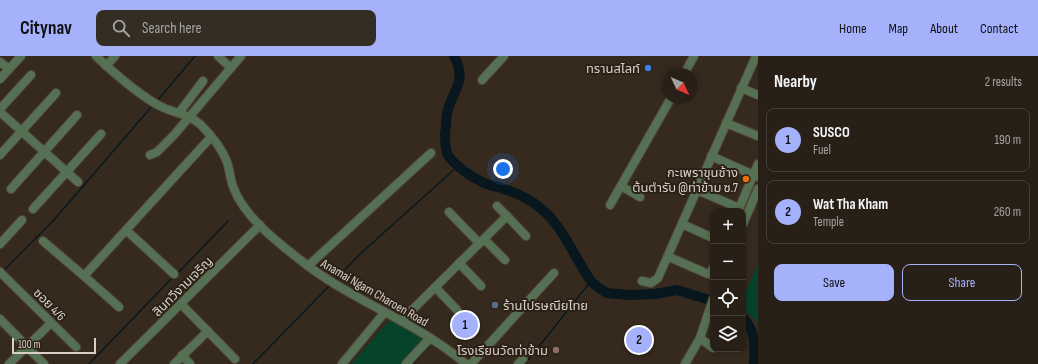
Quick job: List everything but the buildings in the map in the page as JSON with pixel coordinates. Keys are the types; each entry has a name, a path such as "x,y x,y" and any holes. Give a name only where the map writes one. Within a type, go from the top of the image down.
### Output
{"street":[{"path":"0,79 21,56"},
{"name":"Anamai Ngam Charoen Road","path":"96,56 106,66 158,105 190,117 200,125 211,137 225,157 238,198 260,225 286,248 308,266 344,290 430,338 466,364"},
{"path":"106,66 115,56"},
{"path":"218,56 231,68"},
{"path":"150,156 163,147 241,56"},
{"path":"482,80 504,56"},
{"path":"687,68 694,56"},
{"path":"642,281 651,283 658,278 756,56"},
{"path":"0,62 9,70"},
{"path":"0,109 31,75"},
{"path":"179,113 203,81"},
{"path":"741,88 758,95"},
{"path":"0,155 56,93"},
{"path":"610,205 668,104"},
{"path":"0,112 78,182"},
{"path":"11,189 78,115"},
{"path":"726,123 758,136"},
{"path":"33,209 101,134"},
{"path":"84,276 211,137"},
{"path":"308,266 431,153"},
{"path":"711,156 756,176"},
{"path":"739,208 756,176 758,164"},
{"path":"621,186 640,197"},
{"path":"746,217 758,189"},
{"path":"697,190 734,208"},
{"path":"497,206 526,236"},
{"path":"449,212 504,260"},
{"path":"401,321 507,216"},
{"path":"0,244 22,220"},
{"path":"682,224 710,237"},
{"name":"สินทวีงามเจริญ","path":"120,364 260,225"},
{"path":"126,230 174,274"},
{"path":"43,241 119,307"},
{"path":"668,257 708,274 710,273"},
{"path":"459,263 481,286"},
{"name":"ซอย 4/6","path":"0,272 76,347"},
{"path":"471,364 554,273"},
{"path":"435,287 458,310"},
{"path":"181,304 235,359"},
{"path":"685,364 701,334 710,308"},
{"path":"342,364 385,312"},
{"path":"0,319 44,364"},
{"path":"9,364 51,323"},
{"path":"174,364 208,331"},
{"path":"701,334 710,344"},
{"path":"406,364 430,338"},
{"path":"182,356 190,364"}],"green space":[{"path":"758,262 758,324 754,318 746,312 746,292"},
{"path":"393,316 435,340 413,364 351,364"}],"waterway":[{"path":"157,101 195,56"},
{"path":"454,56 460,72 458,86 447,113 445,145 448,155 455,164 469,175 484,183 518,194 539,207 562,232 591,281 607,293 629,295 655,294 677,290 710,300"},
{"path":"3,271 53,221 153,105"},
{"path":"335,280 360,254 458,166"},
{"path":"177,274 228,221"},
{"path":"89,364 174,276"},
{"path":"525,364 591,281"},
{"path":"253,364 331,284"},
{"path":"746,322 754,340 754,364"},
{"path":"413,364 428,347"}],"place":[{"name":"ทรานสไลท์","path":"648,68"},
{"name":"กะเพราขุนช้าง ต้นตำรับ @ท่าข้าม ซ.7","path":"746,179"},
{"name":"ร้านไปรษณียไทย","path":"495,305"},
{"name":"SUSCO","path":"465,325"},
{"name":"Wat Tha Kham","path":"639,340"},
{"name":"โรงเรียนวัดท่าข้าม","path":"556,350"}]}
